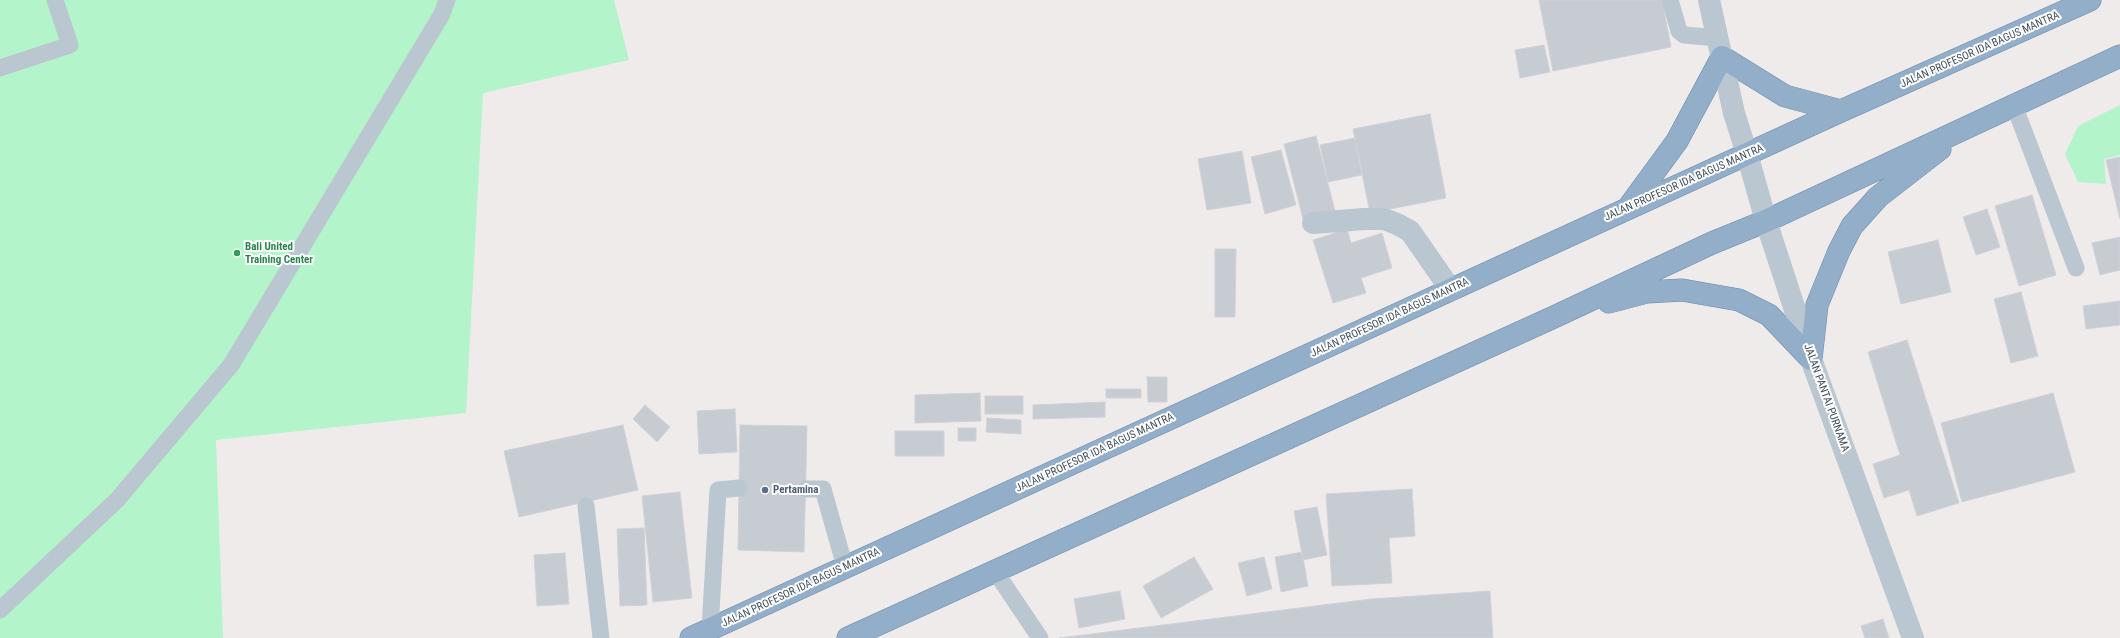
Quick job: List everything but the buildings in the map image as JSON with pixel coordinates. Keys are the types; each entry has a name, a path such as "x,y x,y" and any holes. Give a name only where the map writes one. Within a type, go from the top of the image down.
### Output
{"highway":[{"name":"JALAN PROFESOR IDA BAGUS MANTRA","path":"700,634 1841,111 2090,0"},
{"path":"1627,209 1677,141 1720,47 1785,96 1841,111"},
{"path":"848,638 1554,317 1712,242 1766,220 2120,56"},
{"path":"1811,360 1817,305 1839,251 1852,226 1878,197 1970,126"},
{"path":"1554,317 1648,292 1682,290 1739,300 1769,315 1811,360"}],"street":[{"name":"JALAN PANTAI PURNAMA","path":"1709,0 1734,113 1748,154 1766,220 1811,360 1913,638"},
{"path":"1313,223 1364,218 1384,219 1397,224 1410,231 1451,290"}],"lane":[{"path":"0,68 70,45 55,0"},
{"path":"0,610 117,500 231,365 442,14 447,0"},
{"path":"1670,0 1679,31 1684,35 1720,47"},
{"path":"2014,105 2076,268"},
{"path":"700,634 718,490 739,488"},
{"path":"806,489 823,489 845,567"},
{"path":"586,506 601,638"},
{"path":"995,571 1040,638"}],"green space":[{"name":"Bali United Training Center","path":"0,0 614,0 629,60 483,93 466,413 216,440 223,638 0,638"},
{"path":"2120,105 2120,155 2104,159 2106,184 2078,182 2065,154 2078,126"}],"place":[{"name":"Bali United Training Center","path":"237,253"},
{"name":"Pertamina","path":"765,490"}]}
